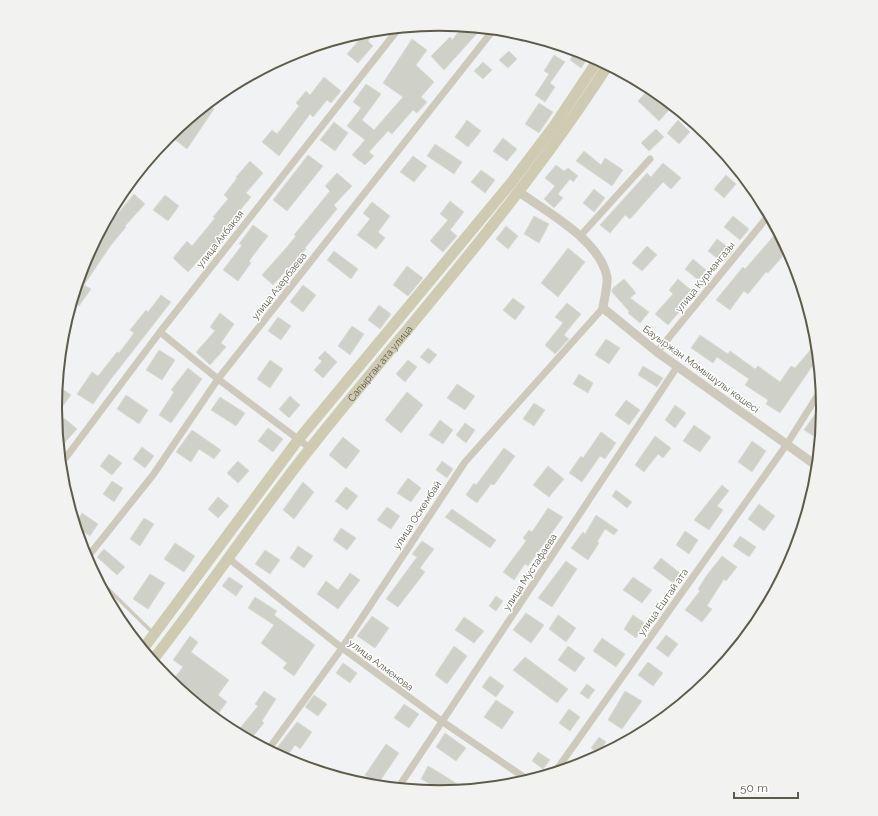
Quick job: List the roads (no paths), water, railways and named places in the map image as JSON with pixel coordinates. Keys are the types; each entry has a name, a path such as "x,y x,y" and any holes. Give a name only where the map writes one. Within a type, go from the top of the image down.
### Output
{"main road":[{"name":"Сапырган ата улица","path":"146,645 215,550 298,440 511,183 554,126 595,65"},
{"name":"Сапырган ата улица","path":"155,656 310,448 518,192 580,108 605,70"}],"street":[{"name":"улица Акбакая","path":"65,458 160,332 395,34"},
{"name":"улица Азербаева","path":"91,552 153,475 218,379 490,34"},
{"path":"581,235 650,159"},
{"path":"518,192 581,235 598,256 607,278 603,308"},
{"name":"улица Курмангазы","path":"657,352 765,220"},
{"name":"Бауыржан Момышұлы көшесі","path":"603,308 677,367 812,463"},
{"name":"улица Оскембай","path":"271,746 342,648 465,462 603,308"},
{"path":"160,332 218,379 310,448"},
{"name":"улица Мустафаева","path":"401,783 677,367"},
{"name":"улица Ештай ата","path":"560,765 786,444 816,398"},
{"name":"улица Алменова","path":"228,558 342,648 443,722 522,776"}],"lane":[{"path":"110,591 154,634"}]}
